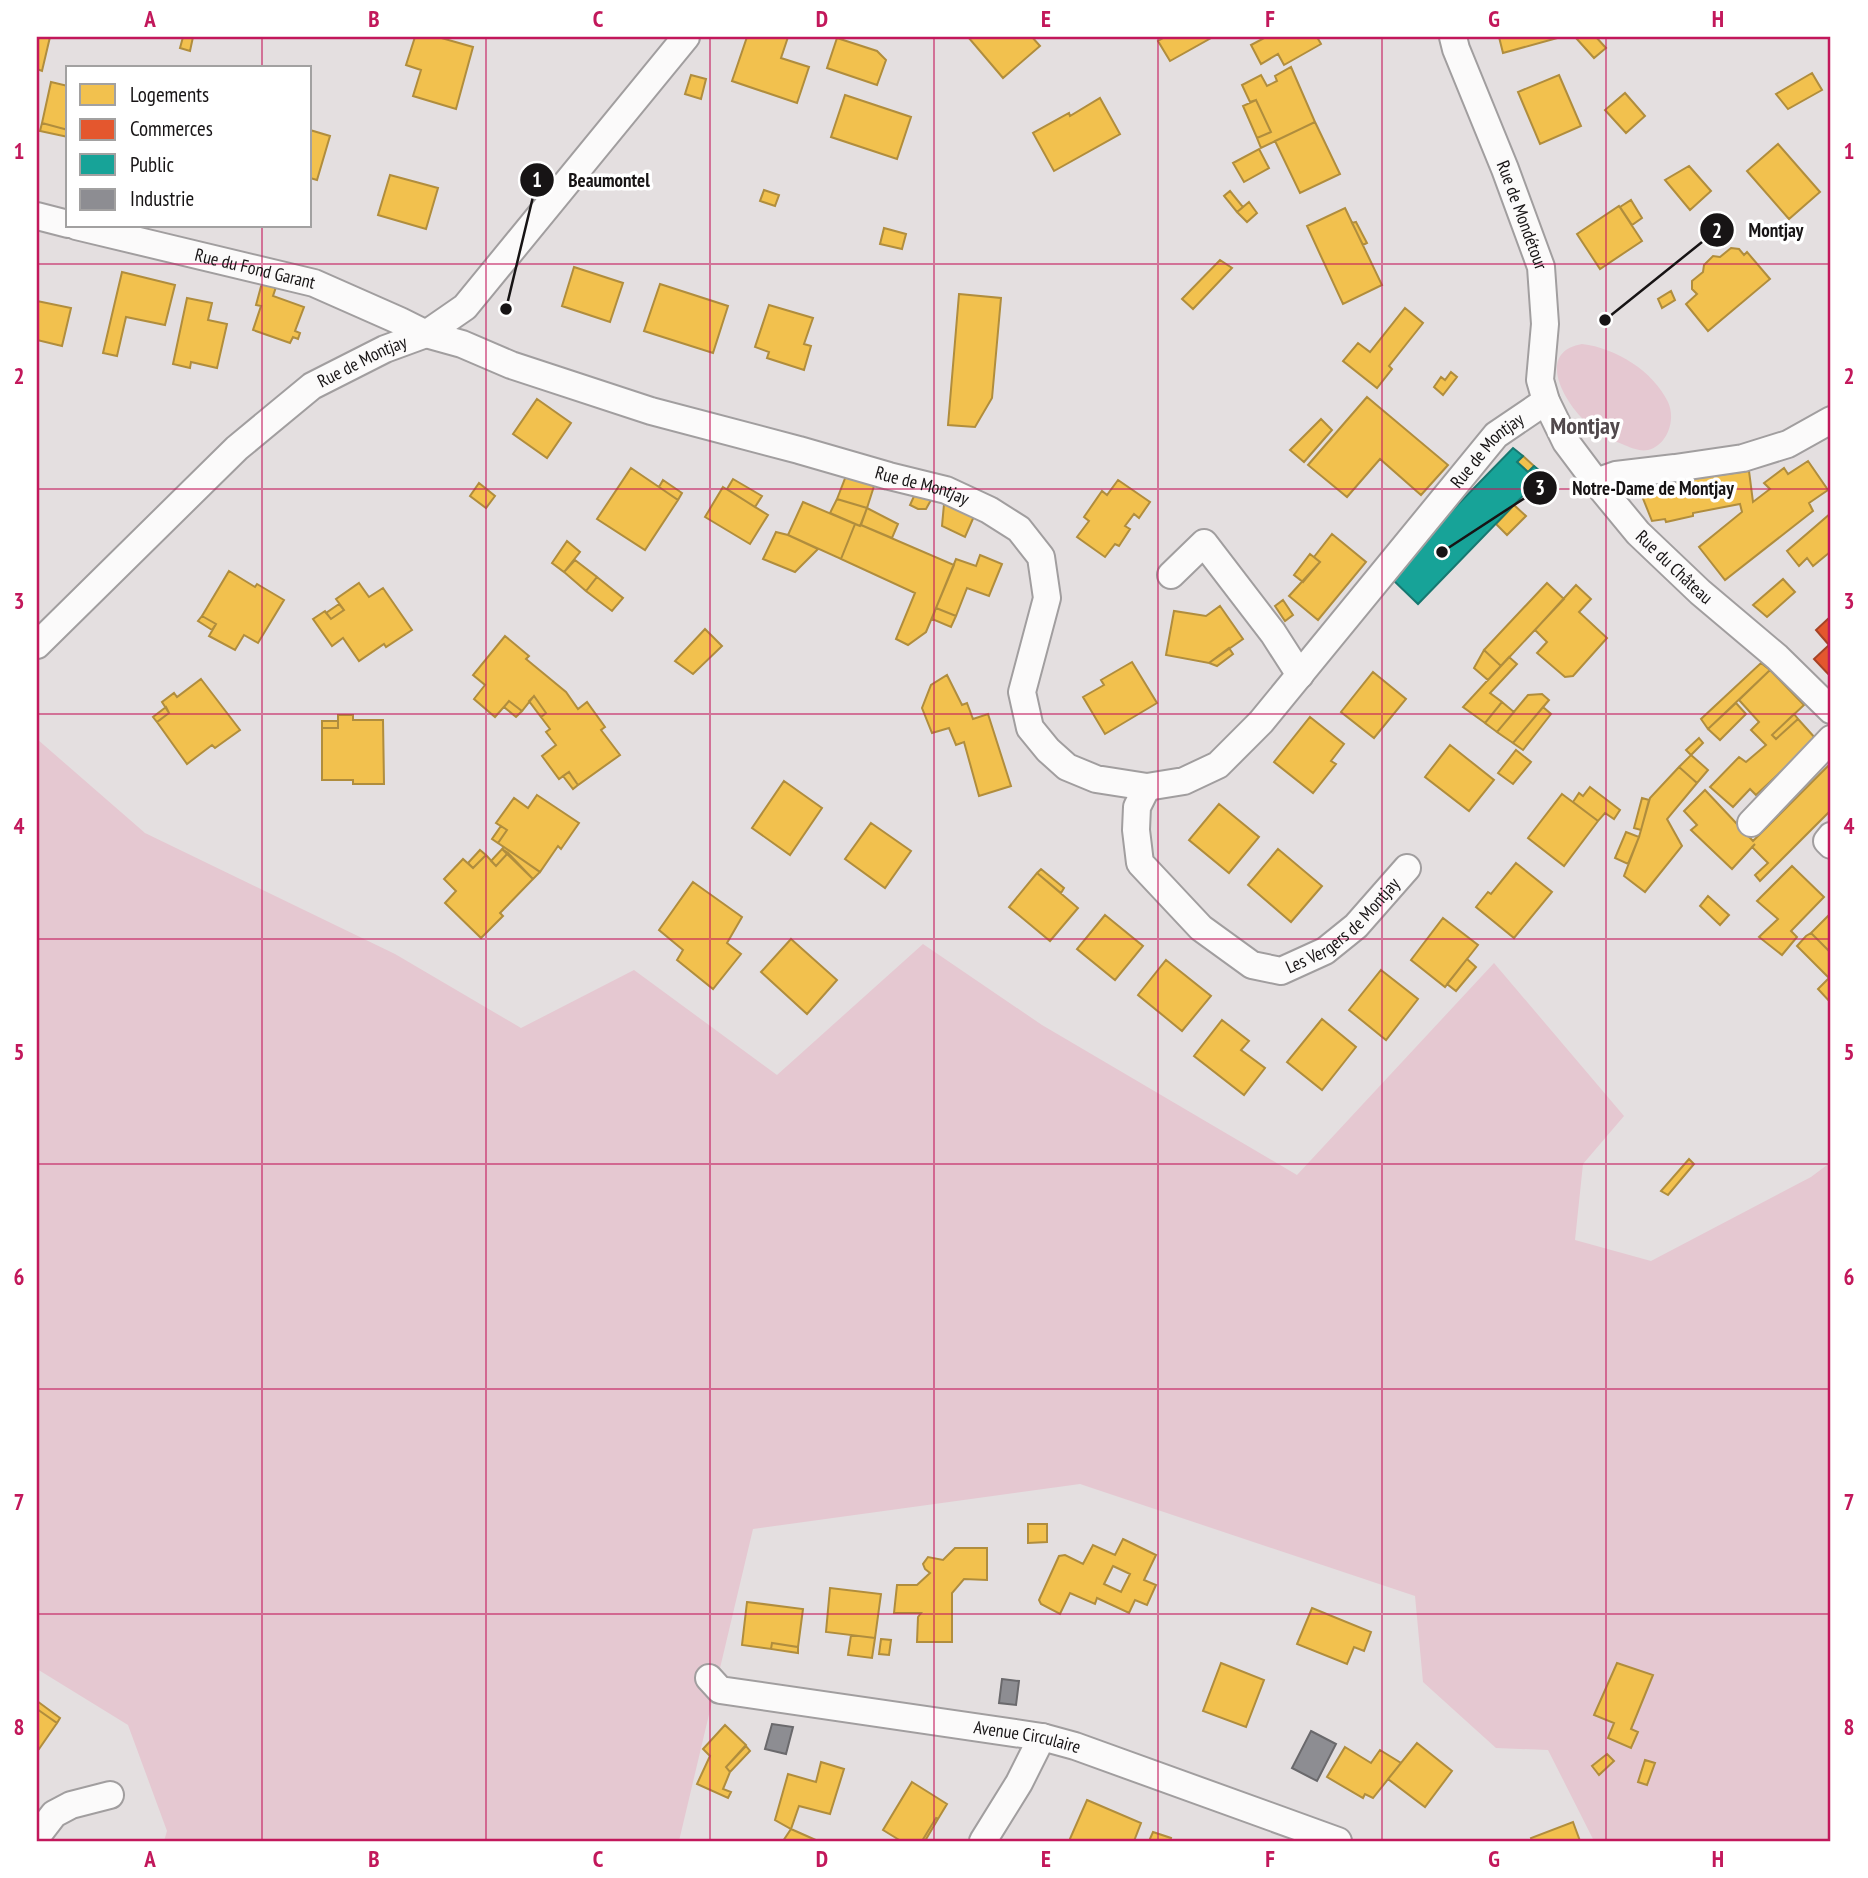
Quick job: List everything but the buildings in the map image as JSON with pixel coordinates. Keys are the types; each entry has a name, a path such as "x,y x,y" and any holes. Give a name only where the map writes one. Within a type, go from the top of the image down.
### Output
{"street":[{"path":"426,334 465,307 686,37"},
{"name":"Rue de Mondétour","path":"1453,37 1541,267 1545,324 1540,380 1546,401"},
{"path":"37,216 66,223"},
{"name":"Rue du Fond Garant","path":"84,228 314,283 426,334"},
{"name":"Rue de Montjay","path":"37,645 237,447 312,386 385,349 426,334 462,344 511,365 651,411 946,490 989,510 1019,529 1041,557 1047,598 1022,692 1030,728 1067,767 1096,779 1147,787 1184,781 1218,765 1261,722 1496,435 1546,401"},
{"name":"Rue du Château","path":"1546,401 1566,442 1638,533 1700,592 1777,657 1831,710"},
{"path":"1596,482 1616,475 1743,458 1788,444 1831,420"},
{"path":"1171,575 1204,543 1273,633 1300,675"},
{"path":"1751,823 1831,739"},
{"name":"Les Vergers de Montjay","path":"1147,787 1138,807 1136,830 1140,863 1201,929 1252,965 1281,971 1325,951 1356,926 1407,868"},
{"path":"1831,836 1827,841 1831,845"},
{"name":"Avenue Circulaire","path":"709,1678 720,1690 1042,1737 1076,1746 1338,1841"},
{"path":"983,1841 1019,1783 1042,1737"},
{"path":"37,1836 54,1814 71,1805 110,1795"}],"shaded area":[{"path":"1582,344 1608,350 1620,356 1653,380 1668,402 1671,416 1661,443 1648,450 1638,450 1594,429 1577,413 1562,390 1557,367 1560,357 1568,349"},
{"path":"37,739 145,833 395,954 521,1028 634,970 777,1075 923,944 1042,1025 1297,1175 1494,963 1624,1116 1583,1164 1575,1240 1651,1261 1811,1177 1831,1162 1831,1841 1594,1841 1548,1750 1496,1748 1423,1682 1415,1596 1080,1484 753,1529 679,1841 164,1841 167,1831 128,1725 37,1669"}],"place":[{"name":"Beaumontel","path":"506,309"},
{"name":"Montjay","path":"1605,320"},
{"name":"Notre-Dame de Montjay","path":"1442,552"}],"district":[{"name":"Montjay","path":"1585,426"}]}
